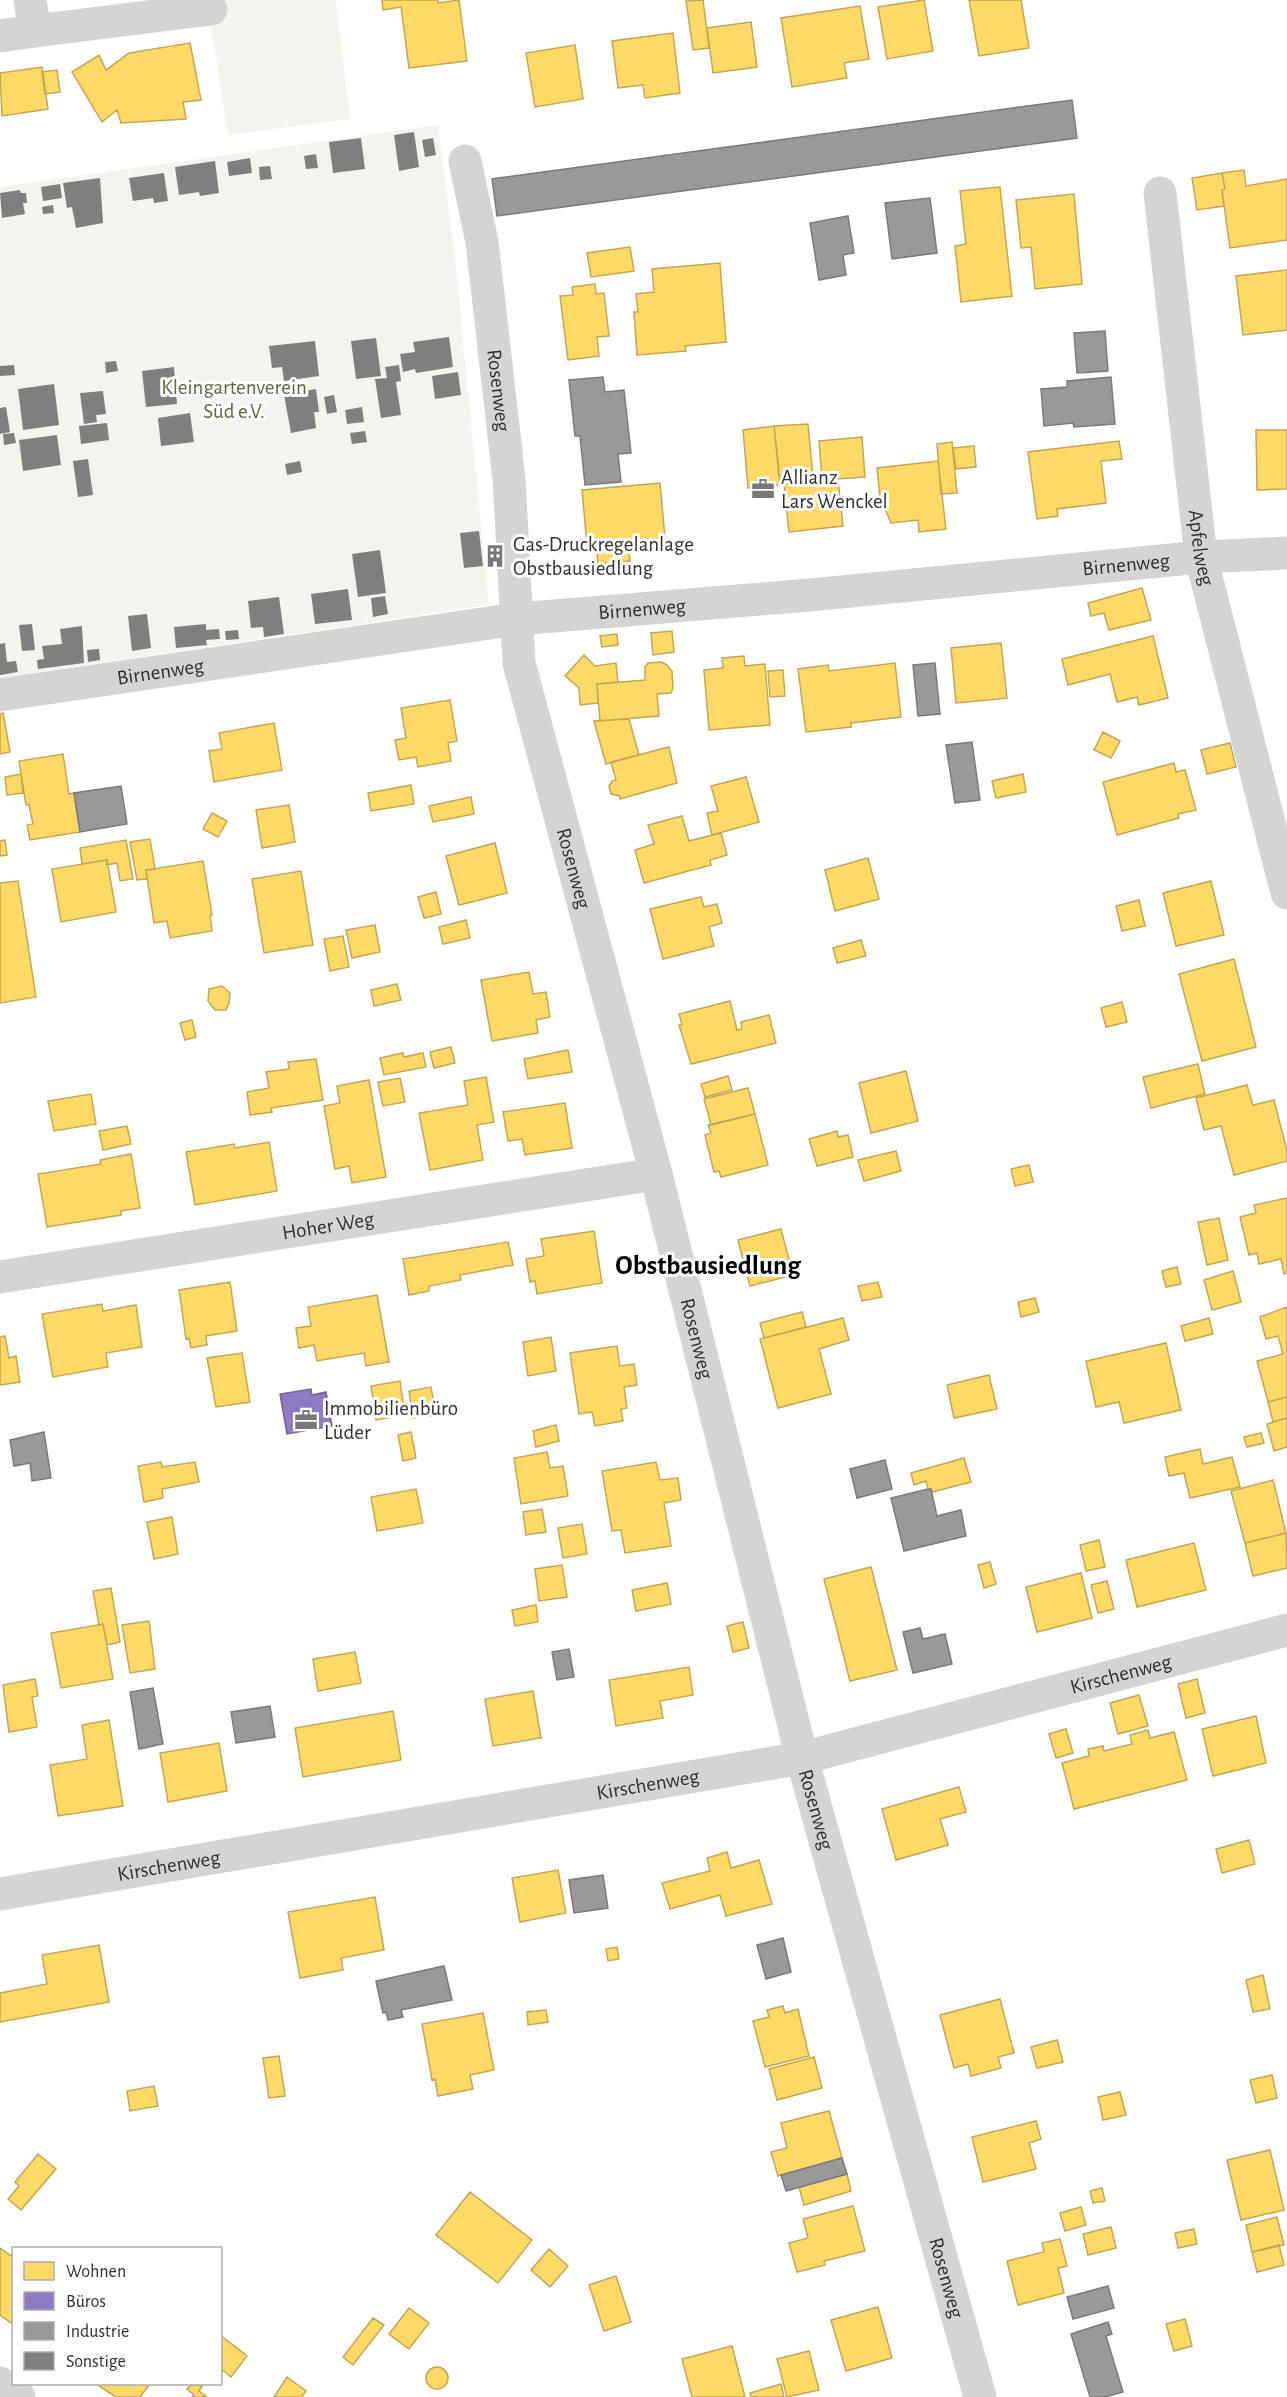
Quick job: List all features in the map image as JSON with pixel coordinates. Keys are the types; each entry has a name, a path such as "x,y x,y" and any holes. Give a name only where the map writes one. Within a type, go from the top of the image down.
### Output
{"street":[{"path":"0,36 33,15 211,9"},
{"name":"Rosenweg","path":"465,161 482,242 505,443 519,663 656,1174 802,1758 980,2397"},
{"name":"Apfelweg","path":"1160,193 1183,414 1201,557 1287,893"},
{"name":"Birnenweg","path":"0,695 517,620 810,595 1201,557 1287,553"},
{"name":"Hoher Weg","path":"0,1276 656,1174"},
{"name":"Kirschenweg","path":"0,1894 802,1758 1287,1630"},
{"path":"0,2383 19,2397"}],"green space":[{"path":"207,0 336,0 350,119 228,135"},
{"name":"Kleingartenverein Süd e.V.","path":"438,125 455,259 489,605 0,678 0,187"}],"building: Wohnen":[{"path":"382,0 438,0 438,3 459,0 467,61 409,68 401,7 383,10"},
{"path":"703,0 709,48 693,50 686,1"},
{"path":"924,0 933,51 887,59 878,7"},
{"path":"969,0 1021,0 1029,48 979,56"},
{"path":"860,6 869,59 844,63 847,78 792,87 781,18"},
{"path":"751,22 757,67 713,73 707,28"},
{"path":"673,33 680,93 645,98 643,85 618,88 612,41"},
{"path":"190,43 201,100 183,102 186,119 121,123 117,110 102,122 72,72 99,55 106,70 129,53"},
{"path":"575,45 583,99 535,107 526,53"},
{"path":"42,67 48,109 2,116 0,73"},
{"path":"57,70 60,92 45,94 42,72"},
{"path":"1244,170 1246,186 1287,179 1287,240 1230,248 1222,190 1225,189 1222,173"},
{"path":"1222,173 1225,189 1222,190 1224,206 1197,210 1192,178"},
{"path":"1000,187 1012,296 961,302 955,246 966,244 960,191"},
{"path":"1074,194 1082,284 1035,289 1031,247 1021,248 1016,200"},
{"path":"630,247 634,271 591,277 587,253"},
{"path":"720,263 726,342 685,346 686,351 637,355 634,312 638,312 636,294 654,292 652,269"},
{"path":"1287,270 1287,330 1243,335 1236,276"},
{"path":"595,284 596,294 604,293 609,336 597,337 599,356 568,360 560,296 573,295 572,287"},
{"path":"808,424 813,477 780,480 774,426"},
{"path":"774,426 780,485 748,488 743,430"},
{"path":"1256,430 1287,430 1287,489 1257,490"},
{"path":"862,437 865,477 822,480 819,441"},
{"path":"1119,441 1122,459 1101,461 1106,503 1057,509 1058,516 1037,519 1028,452"},
{"path":"952,442 957,493 941,494 937,444"},
{"path":"974,446 976,467 956,469 953,448"},
{"path":"938,461 946,529 919,532 918,520 891,523 880,497 877,468"},
{"path":"838,479 843,526 789,532 784,484"},
{"path":"660,483 665,538 628,540 630,561 598,564 596,544 587,545 582,490"},
{"name":"Gas-Druckregelanlage Obstbausiedlung","path":"491,547 497,547 500,565 493,565"},
{"path":"1142,588 1151,620 1109,630 1104,613 1091,616 1088,603"},
{"path":"672,631 674,652 653,655 651,633"},
{"path":"617,634 618,645 602,647 600,636"},
{"path":"1153,636 1168,698 1139,705 1137,697 1117,702 1110,674 1068,685 1062,659"},
{"path":"1001,643 1007,698 956,703 951,648"},
{"path":"584,655 595,666 616,663 618,682 597,684 598,703 580,705 579,688 565,676"},
{"path":"744,656 745,666 765,664 770,725 709,730 704,670 723,668 722,658"},
{"path":"661,662 672,671 673,688 671,693 657,694 659,716 600,721 597,684 645,680 645,667 648,663"},
{"path":"895,663 901,717 851,723 851,727 806,732 798,669 828,665 829,671"},
{"path":"783,670 785,696 770,697 768,671"},
{"path":"450,700 457,741 448,743 451,761 418,767 416,757 399,760 395,740 406,738 401,708"},
{"path":"3,713 10,752 0,754 0,714"},
{"path":"629,719 639,755 606,764 594,721"},
{"path":"274,723 282,770 214,782 209,751 222,749 219,733"},
{"path":"1103,732 1120,741 1111,758 1094,750"},
{"path":"1230,743 1236,767 1207,774 1201,750"},
{"path":"669,747 677,783 620,799 620,796 611,794 609,786 612,781 616,780 611,762"},
{"path":"63,754 69,794 74,793 80,832 30,840 27,825 33,824 29,805 26,805 19,761"},
{"path":"1174,763 1176,772 1185,770 1196,810 1178,814 1179,818 1117,835 1103,782"},
{"path":"21,774 23,793 7,795 5,777"},
{"path":"1023,774 1026,792 996,798 992,781"},
{"path":"746,777 759,822 712,835 707,813 718,811 711,786"},
{"path":"411,785 414,804 371,811 368,793"},
{"path":"471,797 474,814 433,822 429,806"},
{"path":"289,805 295,842 262,848 256,810"},
{"path":"212,813 227,821 218,837 203,829"},
{"path":"682,816 689,841 721,833 727,855 710,860 711,865 644,883 635,850 654,844 648,825"},
{"path":"150,839 155,869 146,870 147,879 137,880 130,842"},
{"path":"5,840 7,855 0,856 0,841"},
{"path":"126,840 133,879 120,881 117,863 107,865 107,860 82,864 80,848"},
{"path":"495,843 507,893 459,905 446,856"},
{"path":"868,858 879,899 835,911 825,870"},
{"path":"107,860 116,912 61,922 52,869"},
{"path":"203,861 212,915 210,915 212,931 170,938 167,921 154,923 146,870"},
{"path":"301,871 313,945 264,953 252,879"},
{"path":"18,881 36,997 0,1003 0,883"},
{"path":"1211,881 1224,935 1176,946 1163,893"},
{"path":"436,892 441,914 424,918 418,897"},
{"path":"701,897 704,907 717,904 722,923 709,927 714,946 663,959 650,909"},
{"path":"1139,900 1145,926 1122,931 1116,906"},
{"path":"466,920 470,938 443,944 439,927"},
{"path":"375,925 380,952 352,958 346,930"},
{"path":"343,936 349,967 330,971 324,939"},
{"path":"861,940 866,956 837,963 833,948"},
{"path":"1234,959 1256,1047 1202,1061 1179,974"},
{"path":"529,972 533,994 546,992 550,1017 536,1020 538,1033 492,1041 481,980"},
{"path":"397,984 401,1000 374,1006 371,990"},
{"path":"222,986 230,993 229,1003 226,1010 215,1010 208,1001 209,989"},
{"path":"730,1001 737,1030 742,1029 741,1022 769,1015 776,1043 691,1064 679,1025 682,1025 679,1014"},
{"path":"1122,1002 1127,1022 1106,1027 1101,1008"},
{"path":"192,1020 196,1037 185,1040 180,1023"},
{"path":"451,1047 455,1063 434,1068 430,1052"},
{"path":"568,1050 572,1072 528,1079 524,1059"},
{"path":"403,1053 404,1057 423,1053 426,1067 384,1075 380,1058"},
{"path":"316,1059 323,1100 271,1108 272,1112 250,1115 247,1092 269,1088 266,1072 289,1069 288,1062"},
{"path":"1198,1064 1205,1094 1151,1108 1143,1077"},
{"path":"906,1071 918,1121 871,1133 859,1083"},
{"path":"728,1076 732,1090 705,1097 701,1084"},
{"path":"486,1077 494,1122 477,1125 483,1160 430,1170 419,1113 468,1105 464,1081"},
{"path":"400,1078 405,1102 383,1106 378,1082"},
{"path":"369,1080 386,1177 352,1183 349,1166 335,1169 324,1106 340,1103 337,1086"},
{"path":"1247,1085 1253,1105 1274,1100 1287,1151 1287,1161 1234,1175 1221,1126 1204,1130 1196,1098"},
{"path":"748,1088 755,1114 711,1125 704,1099"},
{"path":"91,1094 96,1124 54,1131 48,1101"},
{"path":"565,1103 572,1148 525,1155 522,1139 508,1141 503,1112"},
{"path":"755,1114 768,1165 721,1177 719,1171 714,1172 705,1135 711,1133 708,1125"},
{"path":"127,1126 131,1144 103,1150 99,1131"},
{"path":"837,1131 838,1137 848,1135 853,1157 817,1166 809,1139"},
{"path":"269,1142 277,1191 195,1205 186,1152 234,1144 235,1148"},
{"path":"896,1151 901,1171 864,1181 858,1160"},
{"path":"131,1154 140,1208 121,1211 121,1215 47,1227 38,1174 101,1164 100,1160"},
{"path":"1029,1165 1033,1182 1015,1186 1011,1169"},
{"path":"1287,1198 1287,1273 1284,1274 1281,1259 1259,1264 1257,1253 1249,1255 1240,1217 1256,1213 1254,1205"},
{"path":"1219,1218 1228,1260 1207,1265 1198,1222"},
{"path":"781,1229 793,1275 750,1286 738,1240"},
{"path":"594,1231 602,1283 537,1294 535,1281 530,1282 526,1259 544,1256 541,1239"},
{"path":"508,1242 513,1265 460,1275 461,1280 429,1286 429,1291 409,1295 403,1259"},
{"path":"1177,1267 1181,1284 1166,1287 1162,1271"},
{"path":"1233,1271 1241,1302 1212,1310 1204,1280"},
{"path":"230,1282 237,1331 206,1336 207,1345 191,1348 189,1338 186,1339 179,1290"},
{"path":"878,1282 882,1297 862,1301 858,1286"},
{"path":"377,1295 389,1362 366,1366 364,1353 317,1361 314,1345 299,1348 296,1328 311,1326 308,1307"},
{"path":"1035,1298 1039,1312 1021,1317 1018,1302"},
{"path":"102,1304 103,1311 136,1305 142,1347 106,1353 108,1367 53,1377 42,1314"},
{"path":"1287,1307 1287,1397 1268,1402 1257,1361 1283,1354 1278,1336 1266,1339 1260,1317"},
{"path":"802,1312 806,1327 764,1338 760,1323"},
{"path":"843,1318 849,1340 819,1349 831,1394 778,1408 760,1339"},
{"path":"1209,1318 1213,1334 1185,1341 1181,1326"},
{"path":"5,1336 9,1358 16,1356 20,1382 0,1385 0,1337"},
{"path":"551,1337 556,1371 528,1376 523,1342"},
{"path":"1166,1343 1181,1410 1124,1423 1119,1402 1096,1407 1086,1361"},
{"path":"617,1346 620,1366 634,1364 637,1385 624,1387 627,1408 621,1409 623,1421 595,1426 592,1412 579,1414 570,1353"},
{"path":"242,1353 250,1402 216,1407 207,1358"},
{"path":"989,1375 997,1409 954,1418 947,1385"},
{"path":"400,1381 405,1415 376,1420 371,1386"},
{"path":"431,1387 436,1415 413,1418 409,1391"},
{"path":"1287,1397 1287,1418 1273,1422 1268,1402"},
{"path":"1287,1418 1287,1447 1274,1451 1267,1424"},
{"path":"556,1425 559,1441 536,1447 533,1431"},
{"path":"411,1432 416,1458 403,1461 398,1435"},
{"path":"1261,1433 1264,1443 1247,1447 1244,1437"},
{"path":"1200,1449 1203,1464 1232,1457 1240,1487 1190,1498 1184,1473 1169,1476 1165,1457"},
{"path":"547,1452 550,1468 563,1466 568,1496 521,1504 514,1458"},
{"path":"964,1458 971,1482 932,1492 928,1489 926,1481 914,1485 911,1473"},
{"path":"161,1462 162,1467 195,1462 199,1482 162,1489 163,1498 144,1502 138,1466"},
{"path":"656,1462 660,1480 678,1478 681,1500 664,1503 671,1546 625,1553 621,1530 612,1531 602,1471"},
{"path":"1273,1480 1286,1533 1245,1543 1231,1491"},
{"path":"416,1489 423,1523 377,1531 371,1497"},
{"path":"542,1509 546,1532 526,1535 523,1512"},
{"path":"172,1517 178,1554 154,1559 147,1522"},
{"path":"582,1524 587,1554 563,1558 558,1528"},
{"path":"1286,1533 1287,1568 1253,1576 1245,1543"},
{"path":"1099,1540 1105,1567 1086,1571 1080,1545"},
{"path":"1194,1543 1206,1590 1137,1607 1126,1560"},
{"path":"990,1562 996,1584 984,1588 978,1565"},
{"path":"562,1565 567,1597 539,1601 535,1569"},
{"path":"871,1567 897,1670 850,1681 824,1579"},
{"path":"1081,1573 1092,1618 1037,1632 1026,1587"},
{"path":"1107,1581 1114,1609 1098,1613 1091,1585"},
{"path":"667,1583 671,1604 636,1611 632,1590"},
{"path":"111,1588 120,1642 107,1645 103,1624 99,1625 93,1591"},
{"path":"536,1605 538,1622 515,1626 512,1610"},
{"path":"149,1621 155,1669 130,1673 122,1625"},
{"path":"743,1622 749,1648 733,1652 727,1626"},
{"path":"103,1624 113,1679 61,1688 51,1633"},
{"path":"355,1652 361,1683 318,1691 313,1659"},
{"path":"689,1667 693,1695 660,1701 663,1718 616,1726 609,1680"},
{"path":"35,1679 38,1696 32,1697 37,1727 9,1732 3,1685"},
{"path":"1197,1679 1205,1713 1186,1718 1178,1684"},
{"path":"533,1691 541,1738 493,1746 485,1699"},
{"path":"1139,1695 1148,1726 1118,1734 1110,1703"},
{"path":"393,1711 401,1760 303,1777 295,1728"},
{"path":"1256,1716 1266,1763 1213,1776 1202,1729"},
{"path":"109,1720 123,1806 58,1816 50,1765 87,1759 82,1725"},
{"path":"1066,1729 1073,1753 1056,1758 1049,1734"},
{"path":"1148,1730 1150,1738 1174,1732 1187,1780 1074,1809 1062,1763 1089,1756 1088,1749 1103,1746 1104,1751 1132,1744 1130,1735"},
{"path":"219,1743 227,1791 168,1802 160,1753"},
{"path":"959,1787 966,1812 940,1819 948,1845 896,1860 882,1809"},
{"path":"1249,1840 1255,1864 1222,1873 1216,1849"},
{"path":"727,1852 731,1868 759,1860 772,1904 726,1916 720,1895 670,1909 662,1883 710,1871 707,1858"},
{"path":"558,1870 566,1913 520,1922 512,1878"},
{"path":"375,1897 384,1950 341,1958 343,1970 300,1978 288,1912"},
{"path":"99,1945 109,2002 0,2022 0,1993 47,1984 42,1955"},
{"path":"617,1947 619,1959 608,1961 606,1949"},
{"path":"1263,1975 1270,2009 1253,2012 1246,1980"},
{"path":"1000,1999 1014,2053 998,2057 1001,2068 971,2076 968,2064 954,2068 940,2015"},
{"path":"783,2006 785,2013 798,2009 809,2056 765,2067 753,2021 769,2017 767,2010"},
{"path":"546,2010 548,2022 528,2025 527,2012"},
{"path":"483,2013 494,2070 470,2075 473,2089 438,2096 435,2079 432,2080 422,2024"},
{"path":"1057,2040 1063,2062 1037,2068 1031,2047"},
{"path":"279,2056 285,2096 269,2098 263,2058"},
{"path":"814,2057 822,2088 777,2100 769,2069"},
{"path":"1272,2075 1277,2098 1256,2103 1250,2080"},
{"path":"154,2086 158,2106 130,2111 127,2091"},
{"path":"1120,2092 1126,2115 1103,2120 1098,2097"},
{"path":"829,2111 842,2158 778,2176 771,2152 787,2148 781,2123"},
{"path":"1036,2121 1041,2139 1029,2143 1036,2169 983,2182 972,2137"},
{"path":"1270,2150 1284,2210 1241,2220 1227,2160"},
{"path":"38,2154 56,2169 21,2210 8,2199 19,2186 15,2182"},
{"path":"847,2174 851,2191 804,2205 799,2187"},
{"path":"1102,2188 1105,2201 1093,2203 1090,2191"},
{"path":"470,2192 532,2240 498,2283 436,2235"},
{"path":"853,2206 865,2251 824,2261 825,2265 797,2272 789,2243 808,2238 803,2219"},
{"path":"1081,2207 1086,2225 1065,2231 1060,2213"},
{"path":"1277,2217 1284,2245 1252,2252 1246,2225"},
{"path":"1111,2227 1116,2248 1088,2255 1083,2234"},
{"path":"1194,2229 1197,2244 1178,2248 1175,2233"},
{"path":"1060,2239 1067,2266 1058,2268 1064,2293 1018,2305 1007,2261 1044,2252 1042,2243"},
{"path":"1279,2245 1284,2265 1257,2272 1252,2252"},
{"path":"0,2248 12,2257 12,2324 0,2315"},
{"path":"549,2249 568,2266 550,2287 531,2270"},
{"path":"616,2276 631,2322 604,2331 589,2285"},
{"path":"878,2307 892,2358 846,2371 831,2320"},
{"path":"409,2308 429,2323 409,2349 389,2334"},
{"path":"373,2318 384,2325 353,2365 343,2357"},
{"path":"1185,2319 1192,2346 1174,2351 1166,2324"},
{"path":"222,2337 247,2356 231,2377 222,2370"},
{"path":"732,2346 745,2397 692,2397 682,2359"},
{"path":"809,2351 819,2390 787,2397 777,2359"},
{"path":"437,2367 445,2370 448,2378 445,2386 437,2389 429,2386 426,2378 429,2370"},
{"path":"287,2377 306,2391 302,2397 274,2397"},
{"path":"781,2384 784,2397 751,2397 750,2393"},
{"path":"98,2385 149,2385 140,2397 116,2397"},
{"path":"191,2385 202,2386 199,2391 207,2397 192,2397 194,2395 187,2389"}],"building: Büros":[{"path":"311,1389 312,1395 326,1392 332,1426 287,1434 280,1394"}],"building: Industrie":[{"path":"1072,100 1077,138 497,216 492,179"},
{"path":"930,198 937,253 892,259 885,203"},
{"path":"848,216 854,253 843,255 846,275 819,280 810,223"},
{"path":"1105,331 1108,371 1077,373 1074,333"},
{"path":"603,377 605,392 624,390 631,453 618,454 621,482 585,485 580,436 575,436 569,380"},
{"path":"1111,377 1115,424 1074,427 1073,423 1044,426 1041,389 1067,387 1067,381"},
{"path":"935,663 940,714 918,716 913,665"},
{"path":"972,742 980,800 955,803 946,745"},
{"path":"121,786 127,824 80,832 74,793"},
{"path":"44,1432 51,1478 32,1481 30,1463 14,1466 10,1440"},
{"path":"885,1460 892,1489 857,1498 850,1469"},
{"path":"931,1489 937,1516 961,1510 966,1536 904,1551 891,1498"},
{"path":"920,1628 923,1639 945,1634 952,1664 913,1673 903,1632"},
{"path":"569,1649 574,1677 557,1680 552,1652"},
{"path":"153,1688 163,1744 139,1749 130,1692"},
{"path":"270,1706 275,1737 236,1743 231,1712"},
{"path":"603,1875 608,1908 574,1913 569,1880"},
{"path":"783,1938 791,1972 766,1979 757,1945"},
{"path":"444,1966 452,2000 401,2010 403,2017 388,2020 386,2012 383,2013 376,1981"},
{"path":"842,2158 847,2174 786,2191 781,2175"},
{"path":"1108,2286 1114,2308 1073,2319 1067,2297"},
{"path":"1108,2322 1112,2334 1106,2336 1123,2392 1105,2397 1090,2397 1071,2334"}],"building: Sonstige":[{"path":"414,132 419,167 399,171 394,135"},
{"path":"361,138 365,169 333,173 329,142"},
{"path":"433,138 436,155 425,157 422,140"},
{"path":"316,154 318,168 306,169 304,156"},
{"path":"250,158 252,173 229,176 227,162"},
{"path":"215,161 219,193 200,196 199,192 179,195 175,167"},
{"path":"270,166 272,179 260,180 259,167"},
{"path":"164,173 168,201 154,203 153,198 133,201 129,178"},
{"path":"100,178 103,223 76,228 72,207 67,208 63,183"},
{"path":"60,184 62,198 43,201 41,187"},
{"path":"20,190 21,193 26,193 27,203 23,203 25,214 2,218 0,193"},
{"path":"53,205 54,213 43,214 42,207"},
{"path":"449,337 453,367 416,373 415,369 403,372 400,354 415,352 413,342"},
{"path":"376,338 381,376 356,379 351,341"},
{"path":"315,341 319,376 284,381 282,367 272,368 269,346"},
{"path":"116,361 118,371 106,373 105,362"},
{"path":"14,365 15,375 0,376 0,366"},
{"path":"399,365 401,381 396,382 401,415 381,418 375,379 387,378 385,367"},
{"path":"174,367 177,404 146,407 142,371"},
{"path":"458,372 461,395 435,399 432,376"},
{"path":"54,384 59,425 23,430 18,389"},
{"path":"316,389 319,412 314,412 316,428 291,433 284,395"},
{"path":"103,391 106,414 96,415 97,422 84,424 80,393"},
{"path":"334,395 337,412 327,414 324,397"},
{"path":"6,407 10,432 0,434 0,408"},
{"path":"362,407 364,422 347,424 345,410"},
{"path":"190,413 194,442 161,446 158,418"},
{"path":"107,423 109,440 81,444 79,426"},
{"path":"365,431 367,442 352,444 350,433"},
{"path":"14,433 16,443 4,445 3,434"},
{"path":"57,435 61,465 23,471 19,440"},
{"path":"88,459 93,495 78,497 73,461"},
{"path":"300,461 302,472 287,475 285,464"},
{"path":"479,531 483,566 464,568 460,533"},
{"path":"380,550 386,593 358,597 352,554"},
{"path":"348,589 352,620 315,624 311,594"},
{"path":"385,596 388,614 373,617 371,598"},
{"path":"279,597 284,634 264,637 263,627 251,628 248,601"},
{"path":"147,614 151,648 132,651 128,616"},
{"path":"32,624 35,650 22,651 19,625"},
{"path":"206,624 206,630 219,629 220,639 206,640 207,645 176,648 174,627"},
{"path":"82,626 84,663 38,669 37,660 44,659 42,646 62,644 60,629"},
{"path":"238,630 239,639 226,640 225,631"},
{"path":"5,643 7,662 16,661 18,672 0,675 0,644"},
{"path":"99,649 100,660 88,662 87,650"}],"place":[{"name":"Allianz Lars Wenckel","path":"763,489"},
{"name":"Gas-Druckregelanlage Obstbausiedlung","path":"495,556"},
{"name":"Immobilienbüro Lüder","path":"306,1420"}],"district":[{"name":"Obstbausiedlung","path":"708,1265"}]}
